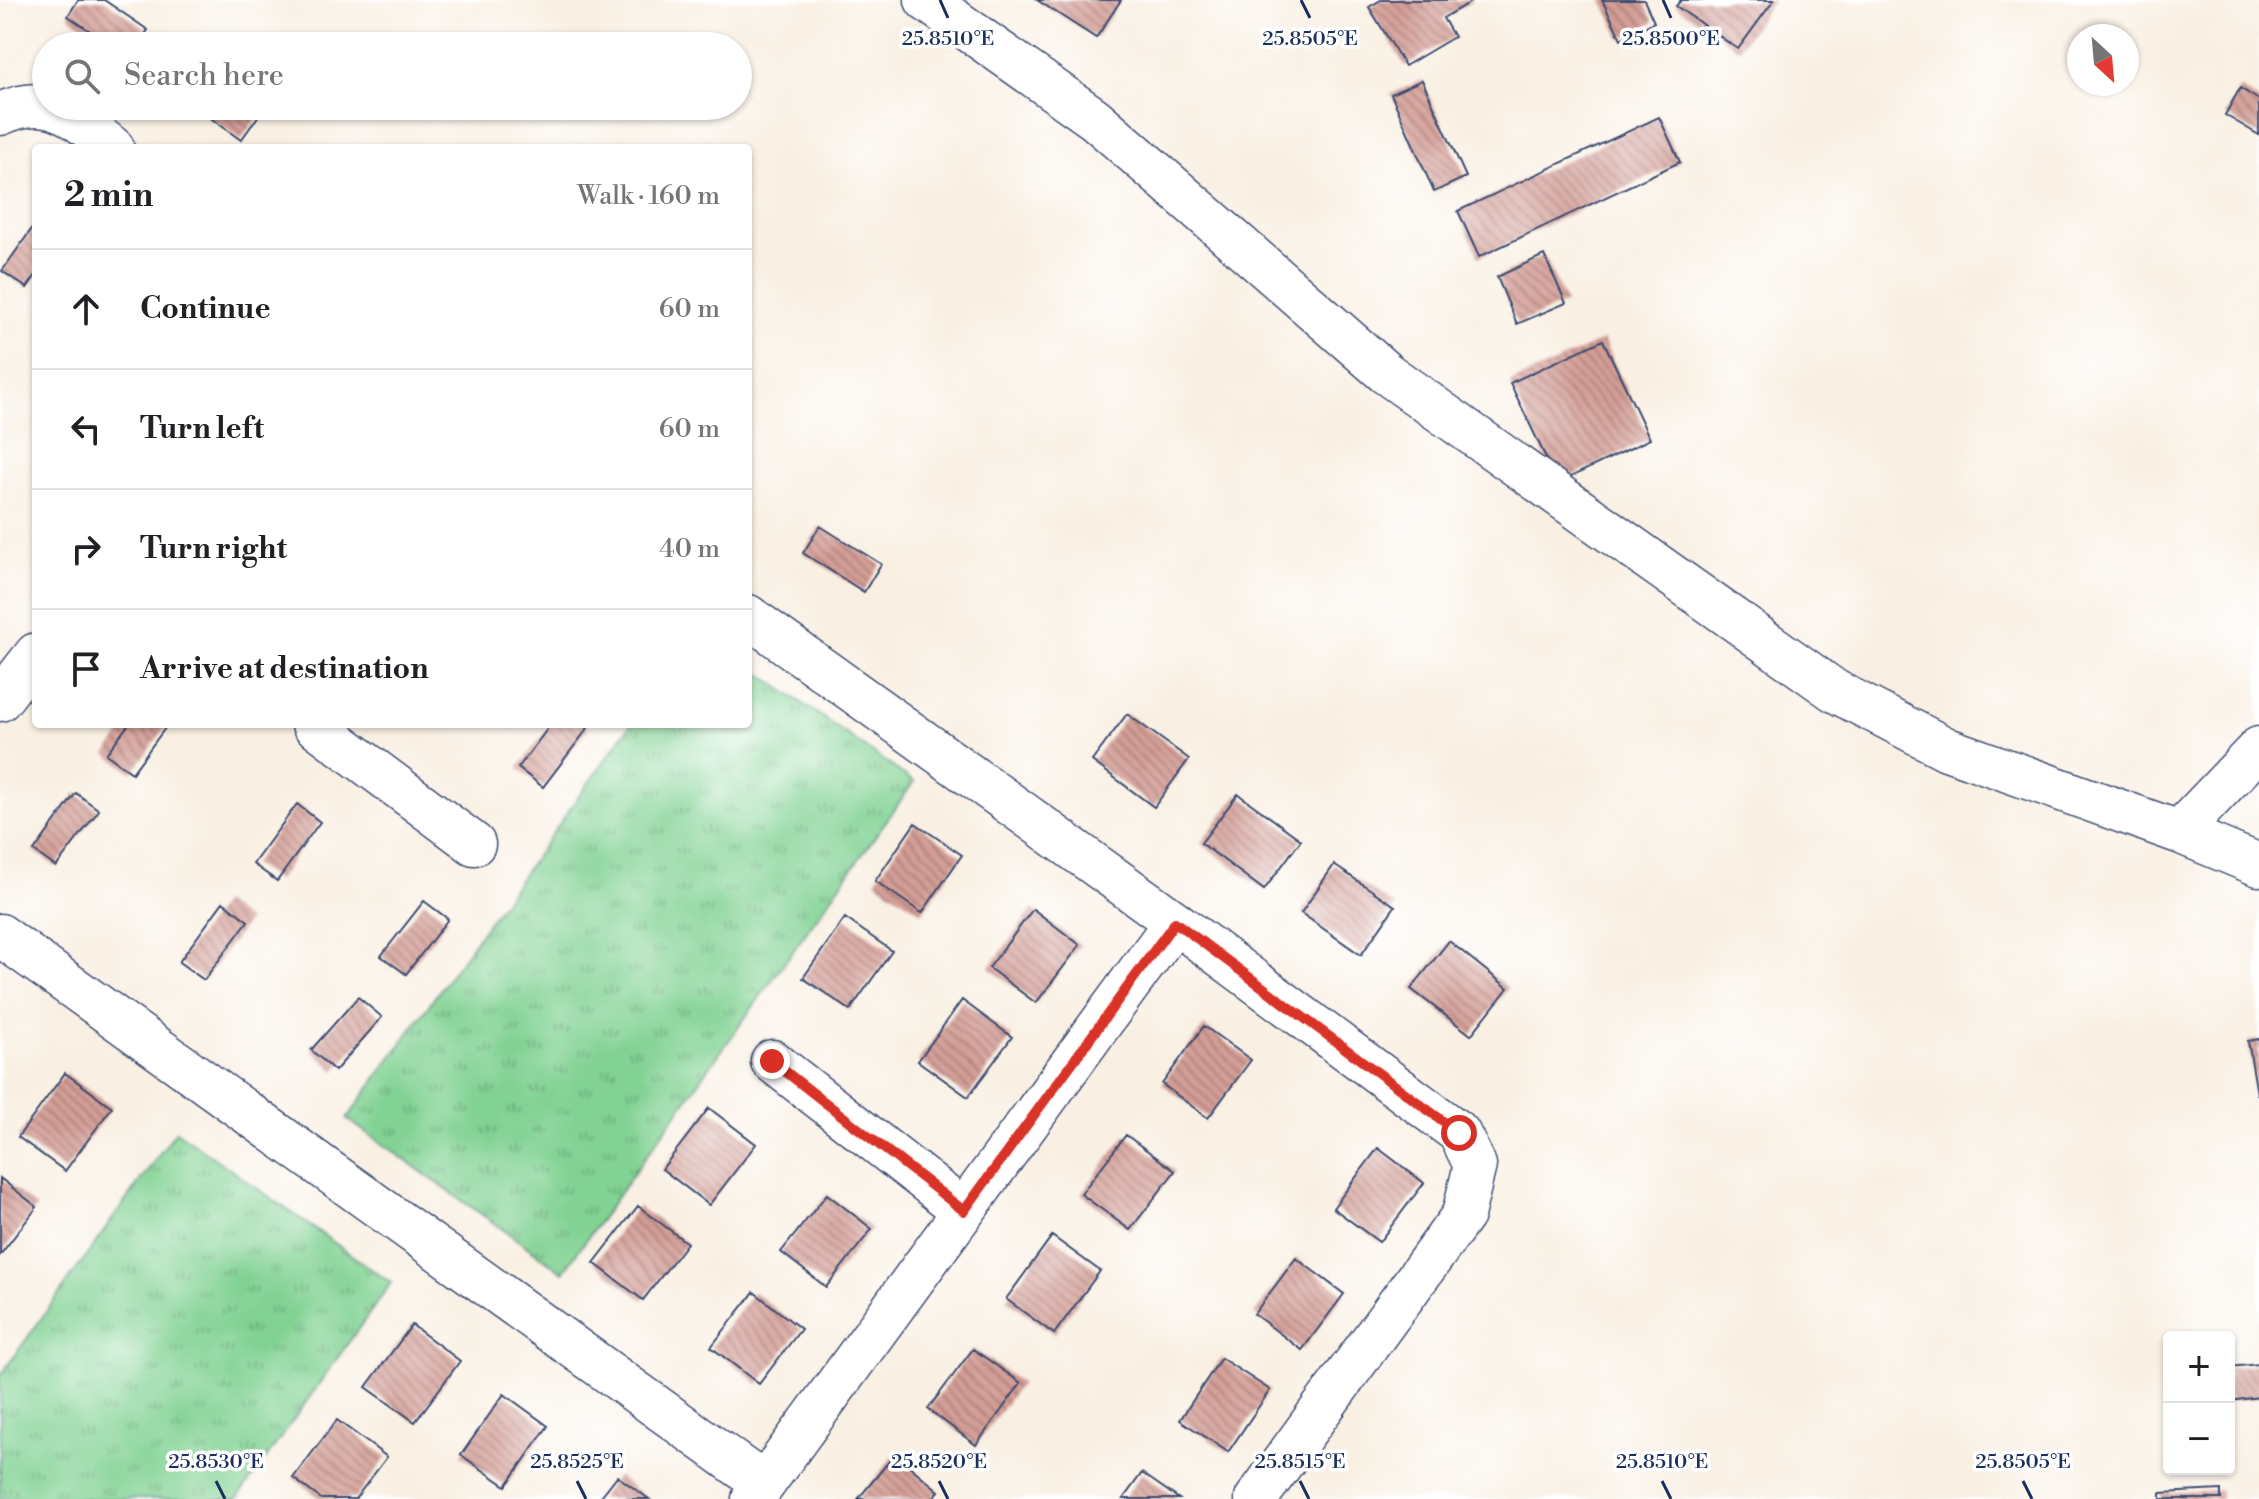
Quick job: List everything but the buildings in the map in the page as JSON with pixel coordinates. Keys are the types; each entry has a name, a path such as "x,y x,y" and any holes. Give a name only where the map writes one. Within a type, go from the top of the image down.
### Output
{"street":[{"path":"926,0 1095,119 1386,373 1835,691 1947,749 2179,832 2259,865"},
{"path":"0,114 22,104 32,105"},
{"path":"77,120 108,144"},
{"path":"752,619 1175,922 1459,1133 1475,1165 1463,1215 1256,1499"},
{"path":"0,700 32,659"},
{"path":"318,728 474,844"},
{"path":"2179,832 2259,748"},
{"path":"0,935 758,1491 1175,922"},
{"path":"772,1061 964,1211"}],"green space":[{"path":"752,668 914,782 563,1272 347,1119 628,728 752,728"},
{"path":"176,1131 391,1283 237,1499 0,1499 0,1376"}],"route":[{"path":"772,1061 964,1211 1175,922 1459,1133"}]}
